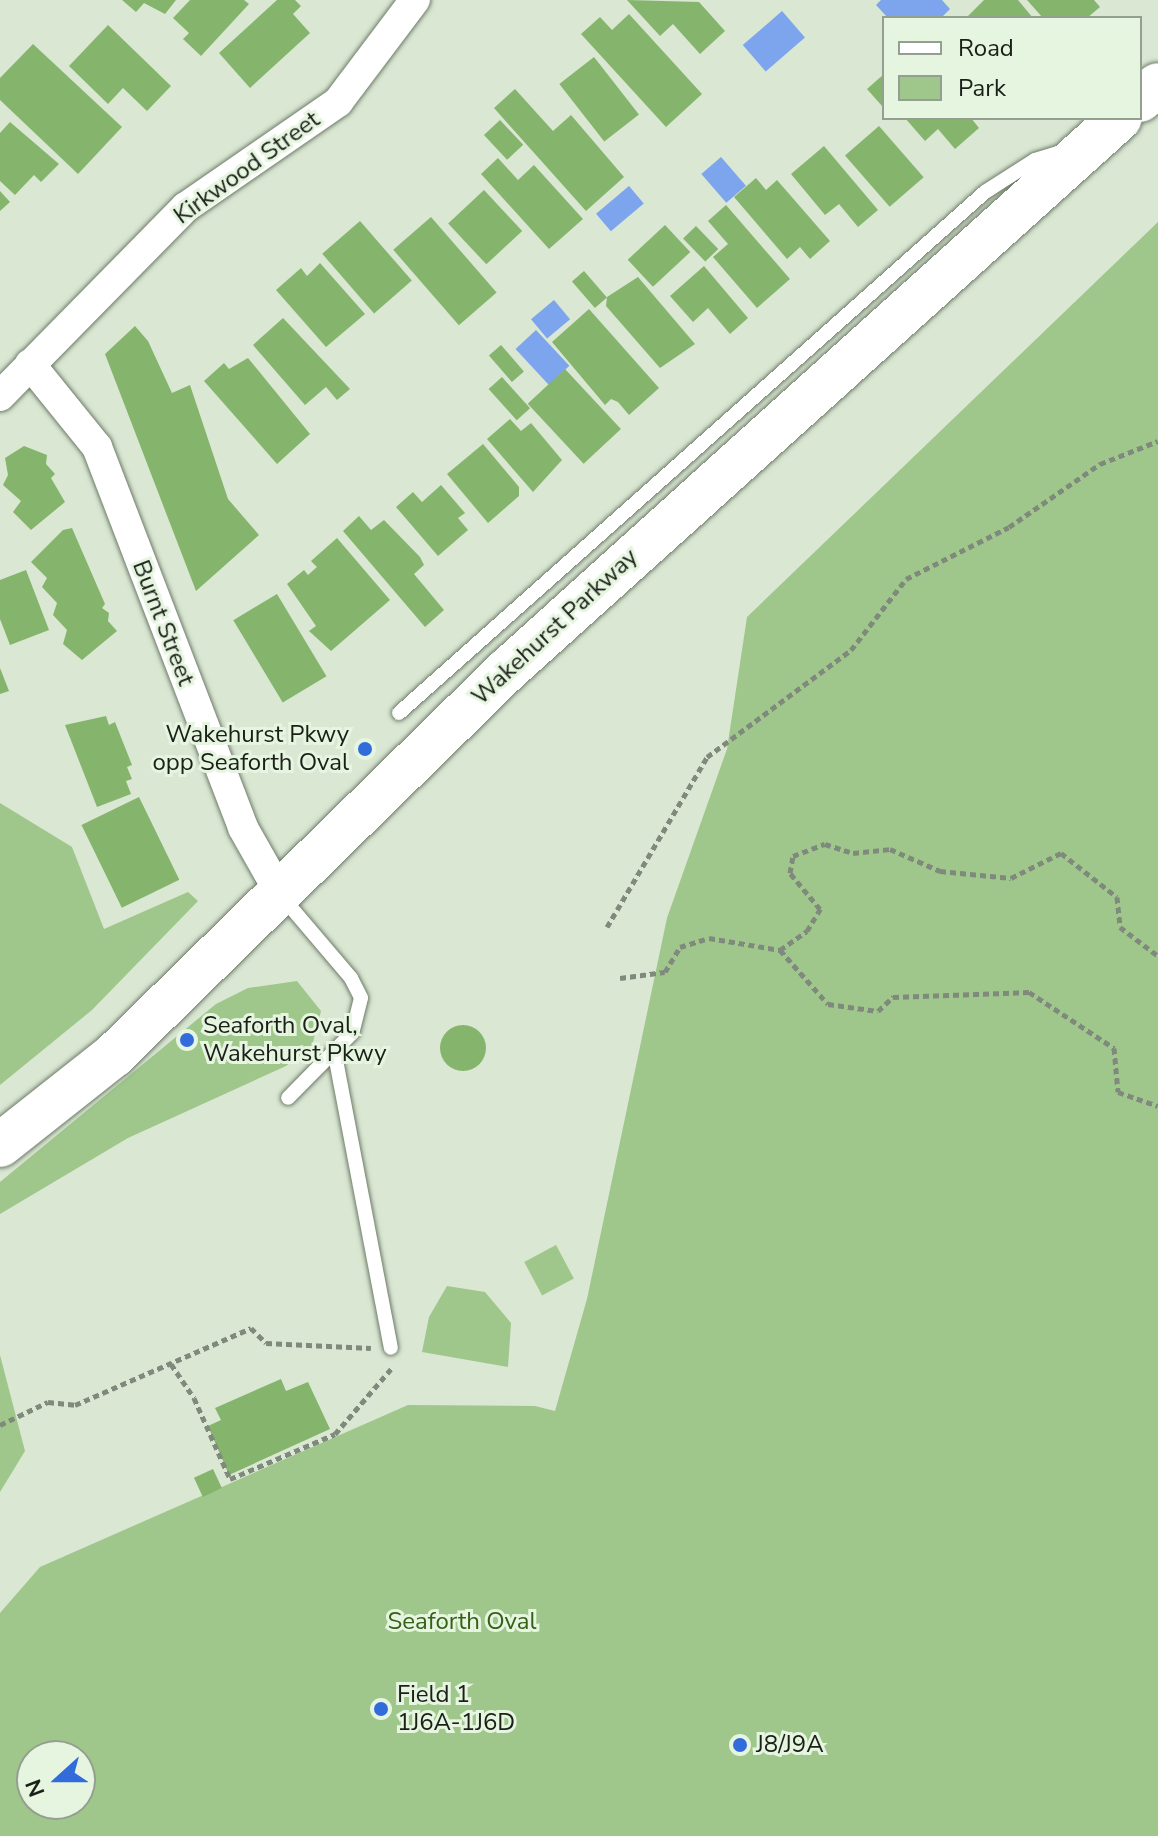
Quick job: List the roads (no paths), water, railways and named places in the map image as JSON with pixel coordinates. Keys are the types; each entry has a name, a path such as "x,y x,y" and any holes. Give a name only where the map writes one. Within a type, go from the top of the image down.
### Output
{"main road":[{"path":"1142,98 1158,85"},
{"name":"Wakehurst Parkway","path":"0,1145 114,1055 768,409 1106,130"}],"street":[{"name":"Kirkwood Street","path":"0,396 186,207 338,102 415,0"},
{"name":"Burnt Street","path":"30,364 97,447 243,828 280,893"}],"lane":[{"path":"399,713 768,409"},
{"path":"280,893 351,978 361,998 359,1020 335,1055 288,1098"},
{"path":"335,1055 391,1348"}],"water":[{"path":"881,0 942,0 950,9 943,16 886,16 876,5"},
{"path":"782,11 805,37 766,72 743,45"},
{"path":"721,157 746,186 726,203 701,174"},
{"path":"629,186 644,204 611,231 596,214"},
{"path":"554,300 570,319 547,338 531,319"},
{"path":"536,330 569,366 549,385 516,349"}],"place":[{"name":"Wakehurst Pkwy opp Seaforth Oval","path":"365,749"},
{"name":"Seaforth Oval, Wakehurst Pkwy","path":"187,1040"},
{"name":"Field 1 1J6A-1J6D","path":"381,1709"},
{"name":"J8/J9A","path":"740,1745"}],"park label":[{"name":"Seaforth Oval","path":"462,1622"}]}
